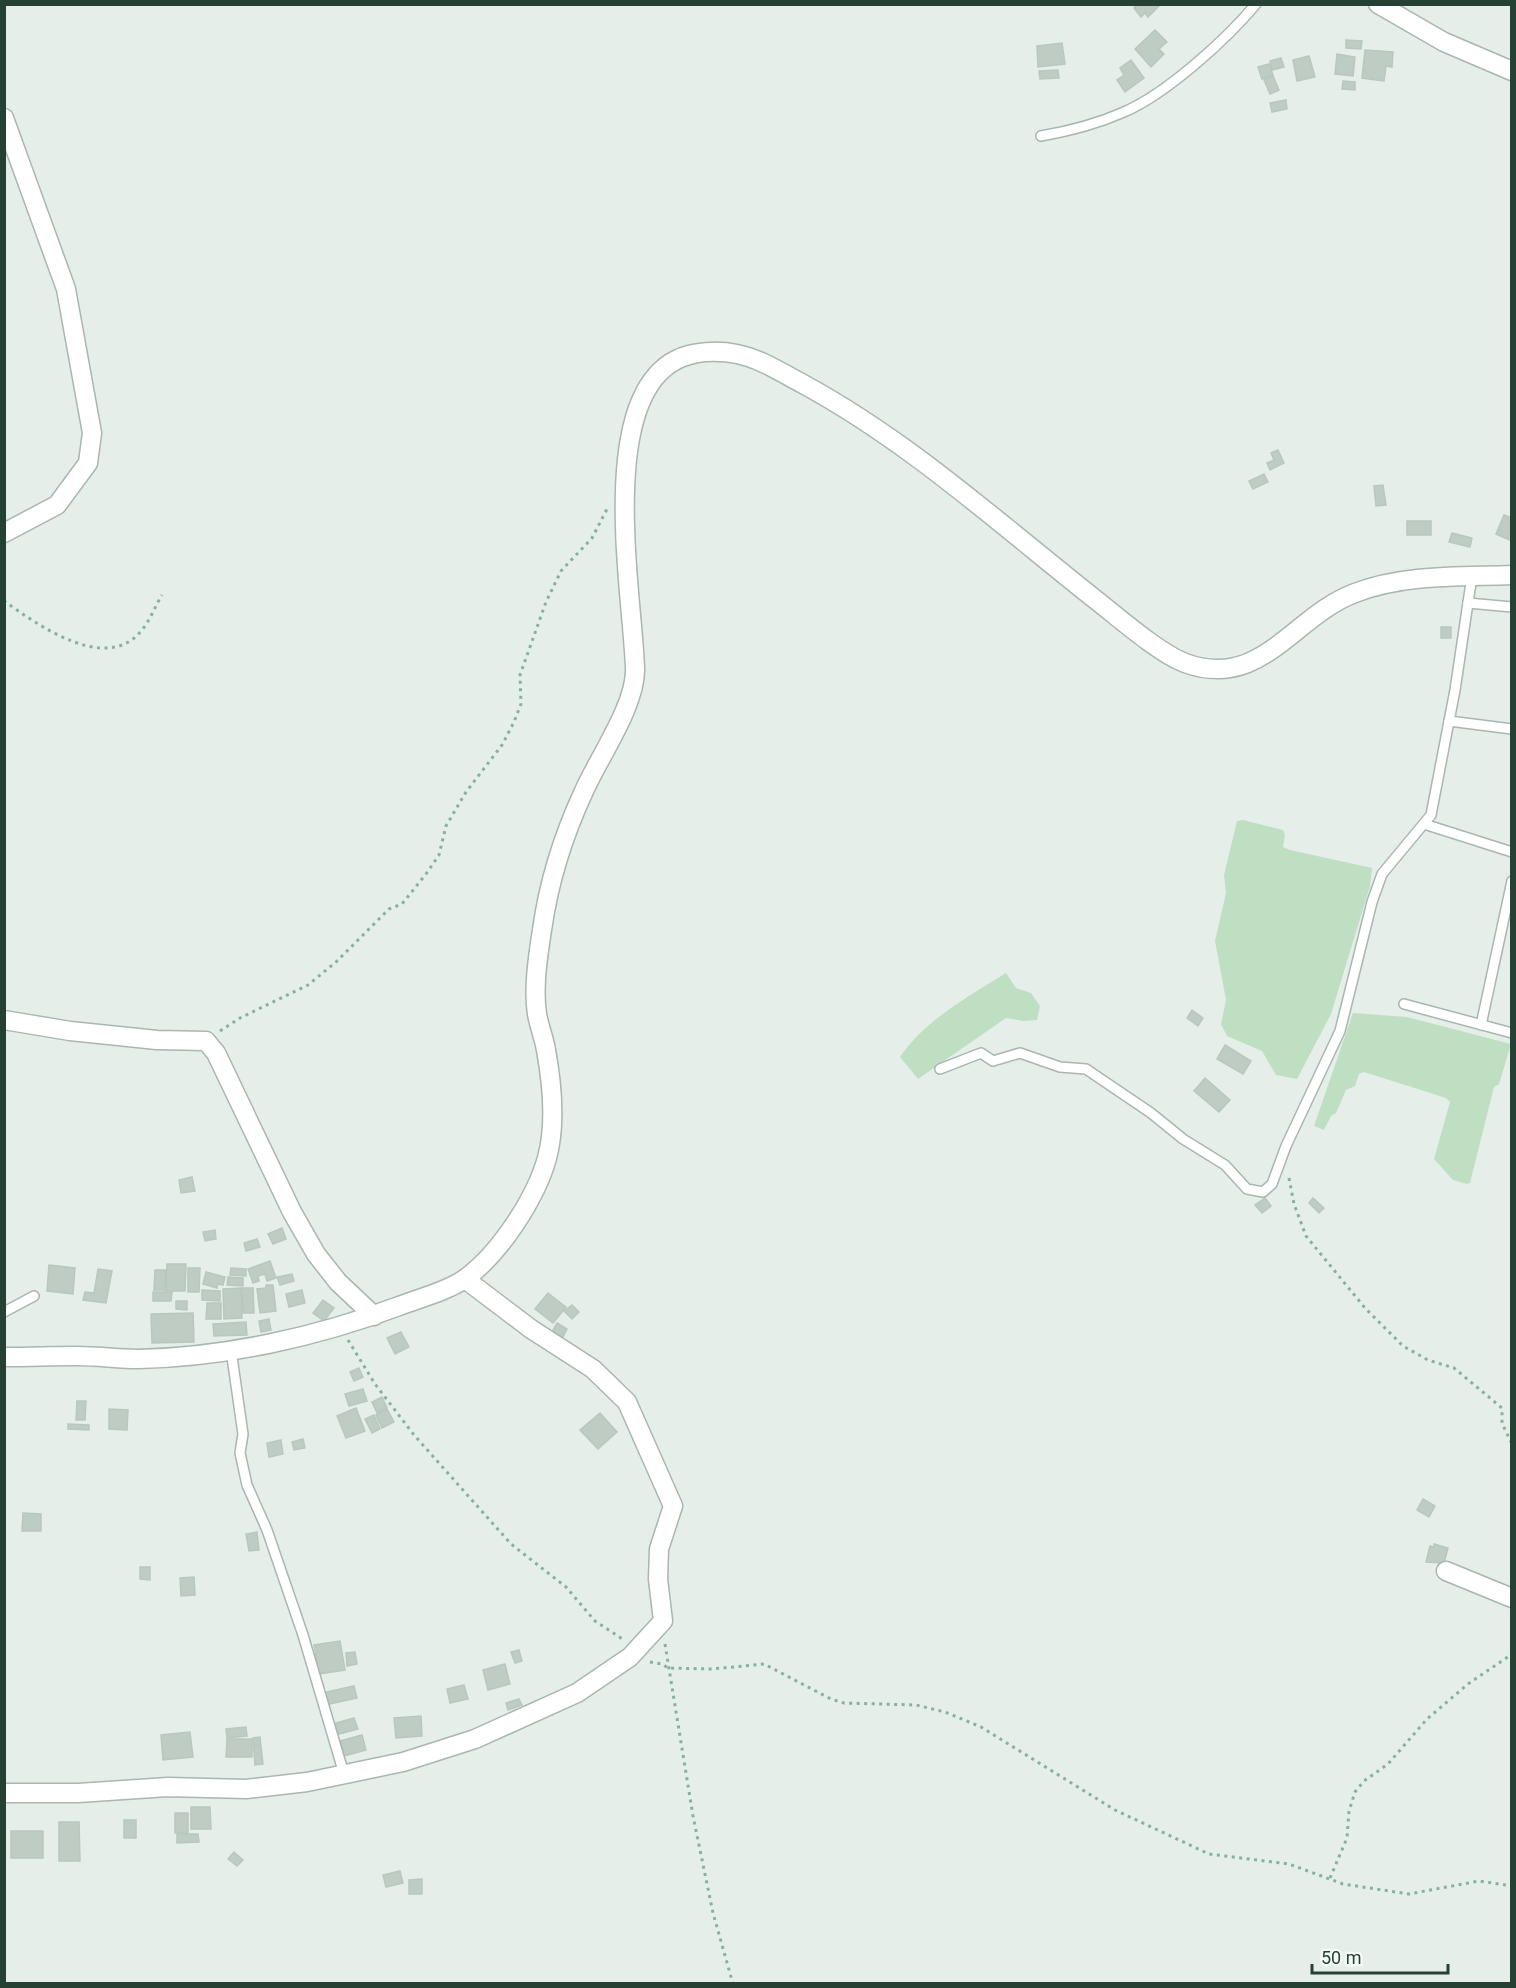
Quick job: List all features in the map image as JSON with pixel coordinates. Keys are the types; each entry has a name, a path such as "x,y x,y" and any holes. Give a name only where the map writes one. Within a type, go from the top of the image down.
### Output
{"street":[{"path":"1378,4 1444,42 1512,71"},
{"path":"4,118 66,290 92,433 88,464 57,505 4,533"},
{"path":"4,1357 79,1356 136,1359 231,1350 374,1316 465,1279 498,1245 523,1213 547,1157 552,1122 547,1054 536,1010 539,950 546,900 557,853 634,687 625,483 634,412 645,386 666,364 698,353 740,355 766,364 829,398 892,438 1128,624 1182,663 1218,670 1249,666 1273,650 1315,614 1351,594 1386,583 1512,575"},
{"path":"4,1020 81,1032 157,1040 206,1041 216,1053 292,1212 316,1254 338,1282 374,1316"},
{"path":"4,1793 78,1793 168,1787 246,1790 403,1762 475,1739 577,1693 634,1653 663,1621 658,1579 659,1549 673,1506 627,1402 593,1369 531,1329 465,1279"},
{"path":"1446,1571 1512,1598"}],"lane":[{"path":"1041,136 1083,128 1127,111 1176,80 1243,20 1256,4"},
{"path":"940,1069 981,1053 993,1061 1020,1053 1060,1067 1086,1069 1151,1113 1183,1139 1219,1160 1247,1189 1263,1192 1272,1184 1281,1159 1340,1031 1372,902 1383,874 1431,815 1449,721 1472,576"},
{"path":"1468,603 1512,607"},
{"path":"1449,721 1512,729"},
{"path":"1424,824 1512,852"},
{"path":"1481,1025 1512,881"},
{"path":"1404,1004 1512,1033"},
{"path":"4,1312 34,1296"},
{"path":"231,1350 243,1434 240,1453 247,1485 267,1530 296,1614 344,1774"}],"path":[{"path":"206,1041 240,1018 308,985 336,962 389,909 402,904 426,874 439,855 446,826 466,792 502,745 514,722 521,704 520,675 546,602 561,571 592,538 614,496 625,483"},
{"path":"4,601 58,635 90,648 108,649 126,645 141,631 162,595"},
{"path":"1281,1159 1306,1236 1320,1256 1403,1346 1428,1360 1454,1368 1502,1408 1502,1423 1512,1444"},
{"path":"344,1324 349,1342 375,1384 414,1435 512,1544 567,1587 595,1621 634,1653 668,1668 764,1664 831,1699 844,1703 916,1705 945,1712 981,1727 1115,1810 1209,1854 1290,1864 1343,1884 1409,1894 1479,1881 1512,1886"},
{"path":"663,1621 668,1668 713,1913 734,1983"},
{"path":"1330,1879 1347,1838 1349,1811 1354,1792 1364,1781 1388,1764 1427,1719 1468,1684 1512,1654"}],"green space":[{"path":"1243,820 1283,830 1285,835 1283,847 1290,850 1372,868 1370,886 1331,1014 1297,1079 1276,1075 1262,1051 1227,1036 1221,1024 1226,1000 1215,941 1226,893 1224,875 1237,821"},
{"path":"1006,973 1016,988 1031,993 1040,1006 1037,1020 1023,1021 1006,1018 918,1079 900,1057 910,1044 948,1010"},
{"path":"1353,1013 1407,1017 1511,1044 1499,1084 1494,1087 1470,1183 1453,1180 1434,1159 1450,1102 1446,1098 1364,1072 1359,1074 1355,1086 1346,1090 1336,1113 1331,1116 1324,1130 1314,1126"}],"building":[{"path":"1137,4 1161,4 1148,17 1145,13 1141,17 1134,8"},
{"path":"1155,30 1167,42 1159,49 1164,54 1151,67 1135,49"},
{"path":"1346,40 1362,41 1361,49 1346,48"},
{"path":"1062,43 1065,64 1038,67 1037,46"},
{"path":"1365,50 1393,52 1392,67 1386,66 1384,81 1362,78"},
{"path":"1337,54 1355,57 1353,76 1335,74"},
{"path":"1309,56 1315,77 1297,81 1293,60"},
{"path":"1281,58 1284,67 1272,70 1270,61"},
{"path":"1131,60 1144,78 1125,92 1117,80 1124,75 1120,68"},
{"path":"1269,64 1273,75 1262,79 1258,67"},
{"path":"1058,70 1059,78 1040,79 1039,71"},
{"path":"1273,76 1279,90 1270,94 1264,80"},
{"path":"1343,81 1355,82 1355,90 1342,89"},
{"path":"1286,100 1287,109 1272,112 1270,103"},
{"path":"1278,450 1284,463 1270,470 1267,463 1274,460 1271,453"},
{"path":"1264,474 1268,482 1253,489 1249,481"},
{"path":"1383,485 1386,505 1376,506 1374,486"},
{"path":"1504,515 1512,518 1512,541 1496,534"},
{"path":"1407,521 1431,521 1431,535 1407,535"},
{"path":"1452,533 1472,538 1470,547 1449,542"},
{"path":"1441,627 1451,627 1451,638 1441,638"},
{"path":"1192,1010 1203,1018 1198,1026 1187,1018"},
{"path":"1225,1045 1251,1061 1243,1074 1217,1059"},
{"path":"1205,1078 1230,1100 1219,1112 1194,1091"},
{"path":"192,1177 195,1191 181,1193 179,1180"},
{"path":"1265,1198 1271,1206 1262,1213 1255,1205"},
{"path":"1313,1198 1324,1208 1319,1213 1309,1203"},
{"path":"282,1228 286,1239 273,1244 268,1234"},
{"path":"215,1230 216,1239 205,1241 203,1232"},
{"path":"257,1239 260,1247 246,1251 244,1243"},
{"path":"270,1261 276,1278 267,1281 265,1274 258,1276 259,1281 253,1283 248,1269"},
{"path":"167,1264 186,1264 185,1291 166,1291"},
{"path":"49,1265 75,1268 73,1294 47,1291"},
{"path":"188,1268 200,1268 199,1292 188,1292"},
{"path":"231,1268 246,1269 246,1276 230,1275"},
{"path":"98,1269 112,1271 106,1303 83,1300 85,1292 94,1293"},
{"path":"155,1270 166,1270 165,1290 154,1290"},
{"path":"206,1272 225,1277 223,1285 218,1284 217,1288 203,1284"},
{"path":"292,1274 294,1281 280,1285 277,1277"},
{"path":"228,1277 243,1278 243,1286 227,1285"},
{"path":"266,1285 273,1285 276,1311 260,1313 257,1289 266,1288"},
{"path":"241,1288 242,1318 224,1319 223,1289"},
{"path":"242,1288 253,1288 254,1313 243,1313"},
{"path":"202,1290 220,1291 220,1301 202,1300"},
{"path":"302,1290 305,1303 289,1307 286,1294"},
{"path":"153,1292 172,1292 171,1301 153,1301"},
{"path":"548,1293 566,1307 553,1323 535,1309"},
{"path":"323,1300 334,1308 324,1321 313,1313"},
{"path":"176,1301 187,1301 187,1310 176,1309"},
{"path":"207,1303 221,1303 221,1319 206,1319"},
{"path":"572,1305 579,1312 572,1319 564,1311"},
{"path":"193,1313 194,1342 152,1343 151,1314"},
{"path":"269,1319 271,1330 261,1332 259,1321"},
{"path":"246,1322 247,1335 214,1336 213,1324"},
{"path":"557,1323 567,1329 563,1337 553,1330"},
{"path":"401,1332 409,1347 395,1354 387,1338"},
{"path":"359,1368 363,1377 354,1381 350,1372"},
{"path":"363,1389 367,1401 349,1406 345,1394"},
{"path":"382,1397 387,1408 377,1413 372,1402"},
{"path":"77,1401 86,1401 85,1420 76,1420"},
{"path":"356,1408 365,1431 346,1438 337,1416"},
{"path":"109,1409 128,1410 127,1430 109,1429"},
{"path":"387,1409 394,1422 382,1428 376,1415"},
{"path":"600,1413 617,1432 598,1449 580,1430"},
{"path":"374,1415 380,1429 372,1433 365,1419"},
{"path":"68,1424 89,1425 89,1430 68,1429"},
{"path":"303,1439 305,1448 294,1450 292,1442"},
{"path":"281,1440 283,1454 269,1457 267,1443"},
{"path":"1423,1499 1435,1506 1429,1517 1417,1510"},
{"path":"23,1513 41,1514 41,1531 22,1531"},
{"path":"257,1532 259,1550 249,1551 246,1534"},
{"path":"1434,1544 1448,1548 1444,1563 1426,1562 1430,1546 1434,1547"},
{"path":"140,1567 150,1567 150,1580 140,1579"},
{"path":"194,1577 195,1595 181,1596 180,1578"},
{"path":"340,1641 345,1670 319,1674 314,1645"},
{"path":"519,1650 522,1661 515,1663 511,1652"},
{"path":"355,1652 357,1664 347,1666 346,1653"},
{"path":"505,1664 510,1684 488,1690 483,1670"},
{"path":"464,1685 468,1699 450,1703 447,1689"},
{"path":"354,1686 357,1698 325,1705 322,1693"},
{"path":"519,1699 522,1705 508,1710 506,1703"},
{"path":"421,1716 422,1736 396,1738 394,1718"},
{"path":"354,1718 358,1729 339,1734 336,1723"},
{"path":"246,1727 247,1736 227,1738 226,1729"},
{"path":"190,1732 193,1757 163,1760 161,1735"},
{"path":"362,1735 366,1750 344,1756 340,1741"},
{"path":"260,1737 263,1764 255,1765 253,1738"},
{"path":"227,1739 252,1739 252,1757 226,1757"},
{"path":"191,1807 210,1807 211,1829 191,1829"},
{"path":"175,1813 188,1813 188,1833 175,1833"},
{"path":"124,1820 136,1820 136,1838 124,1838"},
{"path":"59,1822 79,1822 80,1861 59,1861"},
{"path":"11,1831 43,1831 43,1858 11,1858"},
{"path":"177,1834 198,1834 199,1842 177,1843"},
{"path":"234,1852 243,1860 237,1866 228,1859"},
{"path":"400,1871 403,1883 386,1887 383,1875"},
{"path":"422,1879 422,1894 409,1894 409,1880"}]}
